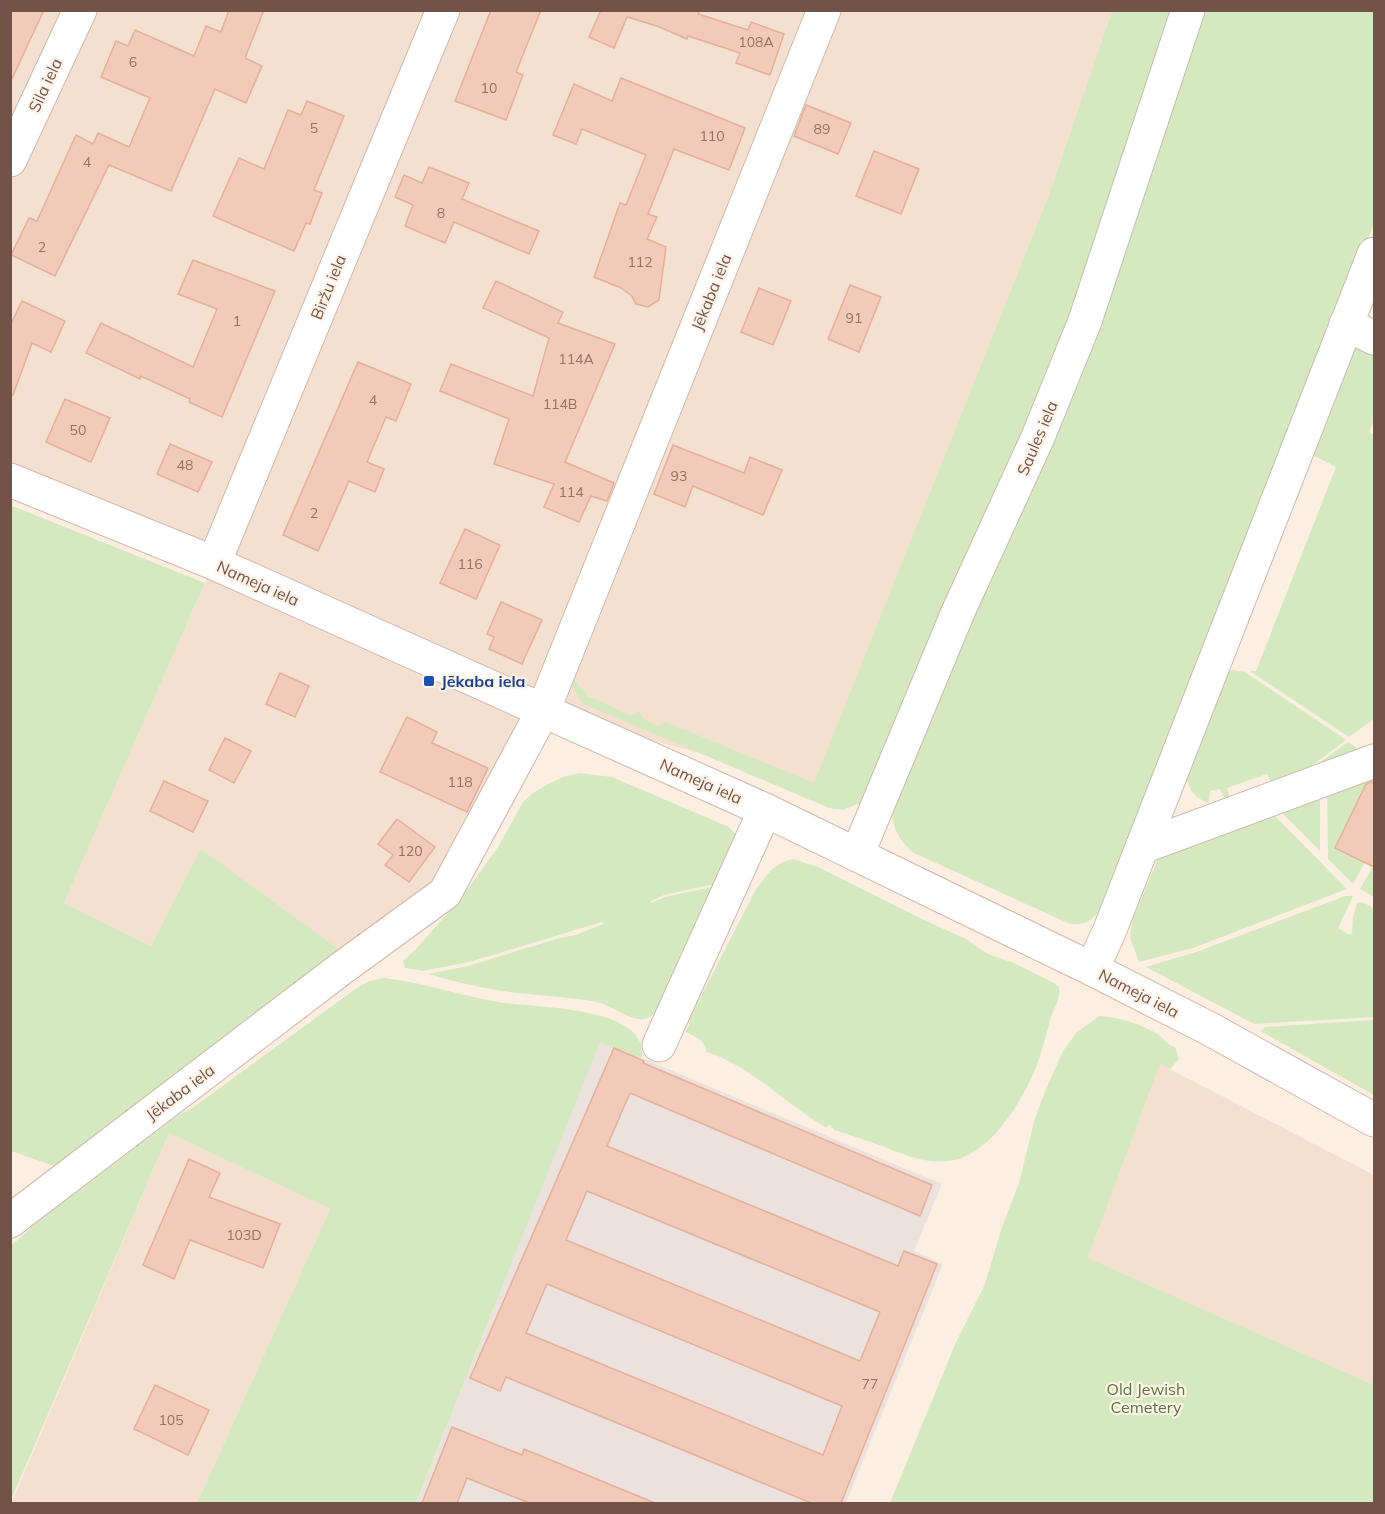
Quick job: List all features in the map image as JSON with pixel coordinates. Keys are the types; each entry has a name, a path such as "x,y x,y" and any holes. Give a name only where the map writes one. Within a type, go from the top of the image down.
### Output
{"street":[{"name":"Sila iela","path":"10,160 80,10"},
{"name":"Biržu iela","path":"214,563 442,10"},
{"name":"Jēkaba iela","path":"10,1221 342,968 446,893 543,711 824,10"},
{"name":"Saules iela","path":"857,855 958,612 1038,437 1085,321 1188,10"},
{"path":"1092,969 1360,331 1374,254"},
{"name":"Nameja iela","path":"10,480 214,563 765,810 1210,1029 1374,1120"},
{"path":"1142,847 1374,761"},
{"path":"659,1045 765,810"}],"shaded area":[{"path":"10,11 1112,11 1048,197 814,784 543,711 445,893 353,960 202,850 151,946 64,903 214,563 11,480"},
{"path":"600,1041 630,1053 639,1066 642,1058 942,1184 914,1251 943,1264 846,1503 416,1504"},
{"path":"1160,1064 1374,1175 1374,1385 1088,1258"},
{"path":"169,1133 330,1209 197,1503 11,1504"}],"green space":[{"path":"1112,11 1179,11 1080,304 861,803 842,810 829,808 584,704 575,691 572,676 588,697 630,715 639,711 645,720 658,726 666,722 814,783 1048,197"},
{"path":"1197,11 1374,11 1374,224 1120,871 1096,915 1089,921 1070,924 914,853 903,843 897,831 891,804"},
{"path":"1356,347 1374,348 1374,420 1369,432 1374,435 1374,719 1349,737 1250,671 1256,671 1336,467 1311,454 1352,351"},
{"path":"10,505 205,583 64,903 151,946 201,849 341,951 54,1166 11,1151"},
{"path":"1232,670 1245,672 1346,740 1293,780 1273,787 1267,774 1227,788 1231,801 1225,799 1220,789 1210,791 1209,803 1193,793 1187,776 1226,674"},
{"path":"1348,742 1365,753 1300,777"},
{"path":"580,773 612,777 729,827 739,838 723,882 664,895 651,901 651,903 665,897 722,885 655,1013 646,1019 639,1019 597,1002 495,990 428,974 468,966 575,935 604,924 602,922 469,962 423,971 405,968 403,961 462,897 498,847 523,802 548,784"},
{"path":"1374,775 1374,803 1360,796 1335,848 1365,862 1353,884 1328,859 1327,789"},
{"path":"1320,791 1320,851 1276,807"},
{"path":"1274,815 1347,889 1193,948 1139,962 1130,938 1132,921 1157,861 1162,856"},
{"path":"793,859 818,867 966,939 988,954 1014,963 1059,987 1058,1000 1031,1079 1003,1125 978,1149 963,1157 948,1161 922,1160 834,1130 830,1125 825,1127 739,1067 707,1052 702,1041 685,1031 756,889 776,866"},
{"path":"1374,867 1374,897 1360,889"},
{"path":"1345,896 1353,896 1338,928 1348,934 1352,934 1357,903 1362,902 1374,908 1374,1017 1254,1024 1146,967 1199,951"},
{"path":"384,978 412,982 497,1002 590,1013 614,1020 632,1031 641,1046 639,1067 626,1061 630,1053 600,1042 416,1503 197,1503 330,1209 169,1133 11,1500 11,1246 35,1224 180,1114 191,1109 358,987 369,981"},
{"name":"Old Jewish Cemetery","path":"1099,1016 1128,1021 1156,1033 1175,1047 1179,1059 1170,1069 1160,1064 1088,1258 1374,1385 1374,1503 890,1503 956,1342 985,1284 1002,1227 1019,1183 1035,1118 1046,1089 1063,1051 1076,1033"},
{"path":"1374,1020 1374,1095 1260,1031 1265,1027"}],"building":[{"path":"10,10 44,10 10,83"},
{"path":"229,10 264,10 245,58 262,66 246,103 215,89 171,191 109,165 55,276 11,255 29,218 37,221 76,135 93,144 98,133 129,147 150,98 101,77 116,41 128,46 135,30 194,56 206,26 221,32"},
{"path":"491,10 541,10 516,72 523,75 506,120 455,101"},
{"path":"601,10 700,10 698,14 748,30 751,22 784,34 770,75 736,63 740,53 688,36 687,39 657,26 627,17 614,48 589,37"},
{"path":"621,78 745,128 729,170 674,149 648,214 657,217 647,239 666,247 659,300 648,307 636,304 632,296 621,288 594,277 620,203 626,205 646,155 582,129 576,144 553,135 574,84 612,101"},
{"path":"307,101 344,116 314,190 322,193 310,224 306,223 294,251 213,216 239,158 264,169 288,110 301,115"},
{"path":"806,105 851,123 838,154 794,136"},
{"path":"874,151 919,169 901,214 856,196"},
{"path":"429,167 469,183 462,199 539,231 529,254 454,222 445,243 405,226 413,205 395,197 404,175 422,183"},
{"path":"193,260 275,291 222,417 189,402 190,399 141,376 140,379 86,353 101,323 193,367 217,309 178,294"},
{"path":"496,281 563,312 558,323 615,344 565,462 614,483 607,501 591,496 579,522 544,507 554,484 494,464 509,419 440,391 451,364 533,396 549,338 483,308"},
{"path":"850,285 881,297 859,352 828,339"},
{"path":"759,288 791,301 773,345 741,332"},
{"path":"22,301 65,321 51,352 32,343 13,395 10,394 10,326"},
{"path":"358,362 411,384 396,421 386,417 367,462 384,469 375,492 349,481 318,551 283,535"},
{"path":"65,399 110,418 91,462 46,442"},
{"path":"170,444 212,462 198,492 157,474"},
{"path":"673,445 744,473 750,457 782,470 763,515 693,486 685,507 654,494"},
{"path":"465,529 500,545 476,599 440,583"},
{"path":"501,602 542,620 522,664 489,649 494,637 487,634"},
{"path":"280,673 309,686 295,717 266,704"},
{"path":"407,717 437,732 432,743 488,768 467,812 380,772"},
{"path":"225,738 251,751 234,783 209,770"},
{"path":"164,781 208,801 193,832 150,811"},
{"path":"1374,781 1374,867 1335,848 1366,784"},
{"path":"397,819 435,847 409,882 385,865 393,855 378,844"},
{"path":"614,1048 644,1061 643,1063 932,1185 920,1216 630,1093 607,1146 898,1266 904,1251 937,1264 841,1503 811,1503 506,1377 500,1391 470,1378","holes":["587,1191 880,1312 860,1361 566,1240","547,1284 842,1406 823,1455 526,1333"]},
{"path":"189,1159 220,1173 209,1197 280,1224 263,1268 190,1240 174,1279 143,1265"},
{"path":"155,1385 209,1410 188,1455 134,1429"},
{"path":"452,1427 522,1455 524,1449 655,1503 529,1503 467,1478 457,1503 422,1503"}],"place":[{"name":"Jēkaba iela","path":"429,681"}]}
